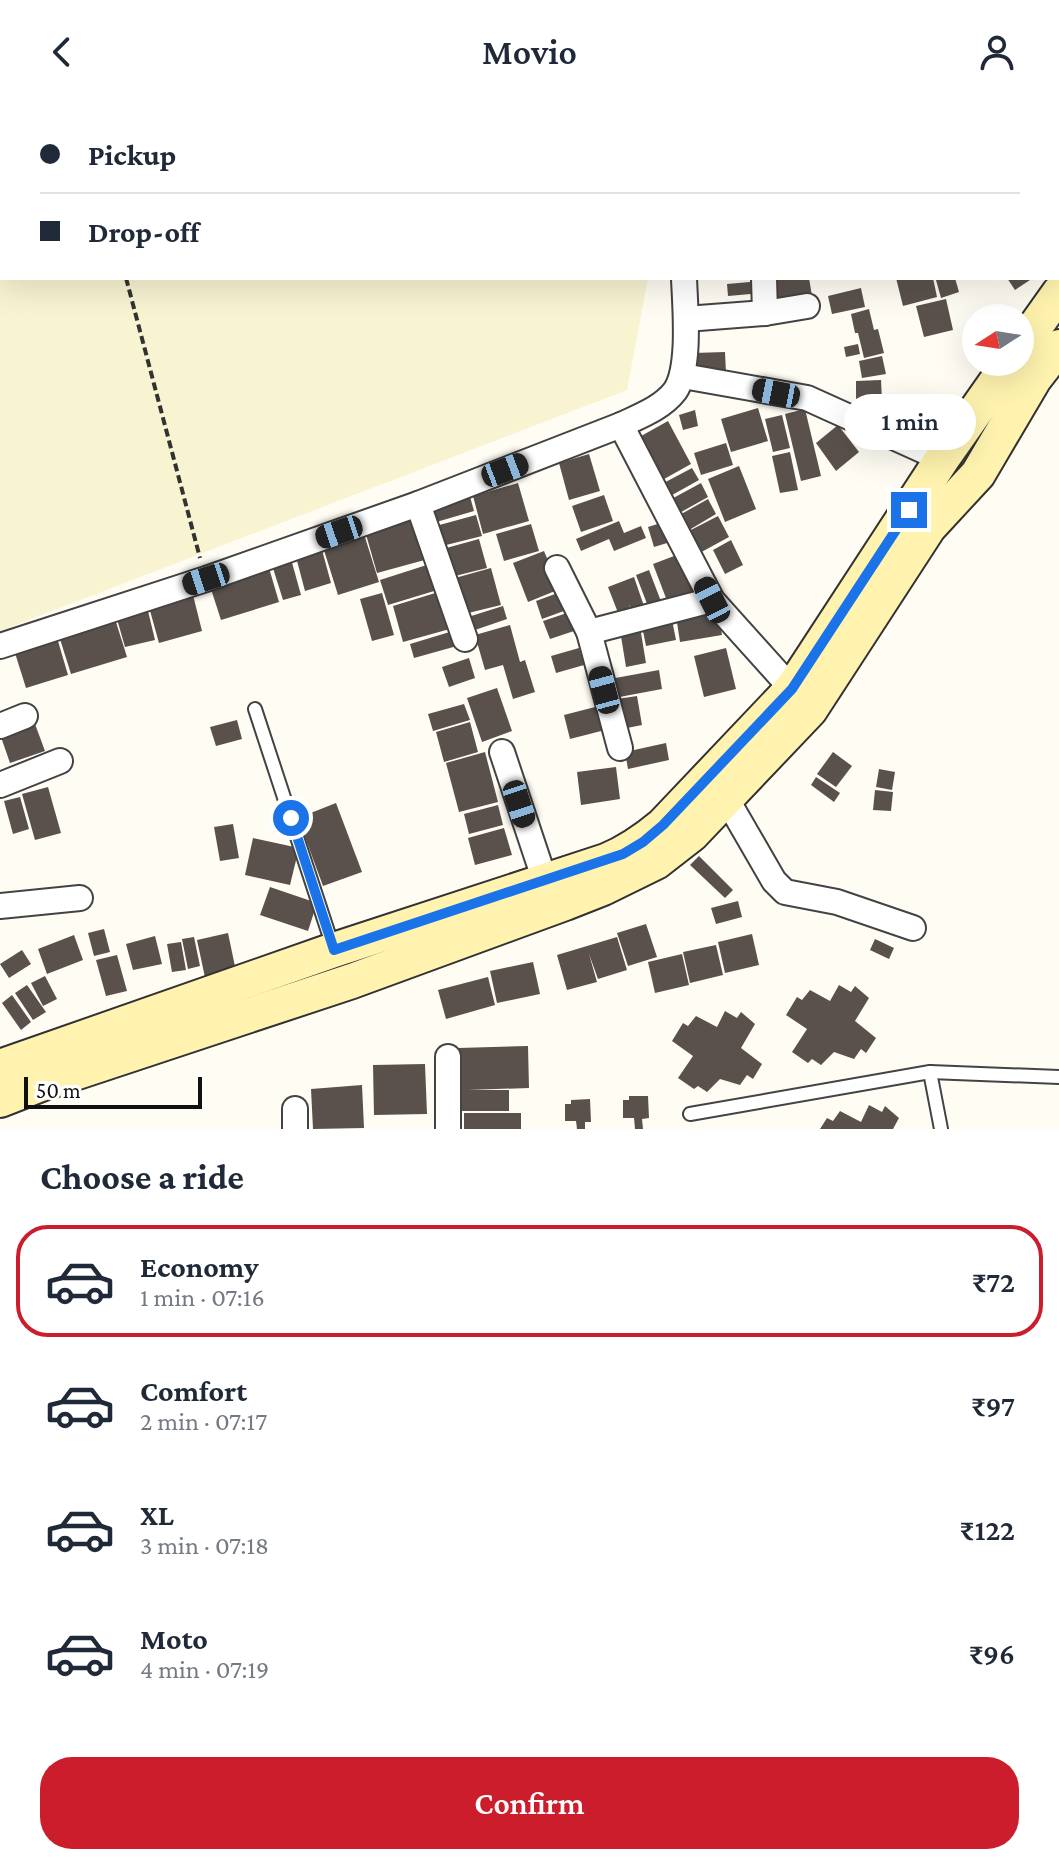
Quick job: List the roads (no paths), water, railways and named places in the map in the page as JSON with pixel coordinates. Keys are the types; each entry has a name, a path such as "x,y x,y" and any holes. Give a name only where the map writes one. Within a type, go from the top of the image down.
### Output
{"street":[{"path":"0,646 206,579 418,504 621,425 654,409 674,391 683,376 684,280"},
{"path":"764,280 765,313"},
{"path":"1034,328 1059,293"},
{"path":"686,319 765,313 807,306"},
{"path":"0,1100 352,981 603,888 656,862 692,834 810,710 929,527 978,474 1034,379 1059,347"},
{"path":"683,376 807,398 942,459"},
{"path":"0,1067 334,950 614,858 643,842 663,825 792,689 942,459 1000,376"},
{"path":"621,425 712,600 792,689"},
{"path":"418,504 465,639"},
{"path":"557,568 589,632 620,748"},
{"path":"589,632 712,600"},
{"path":"0,726 25,716"},
{"path":"502,752 545,881"},
{"path":"0,785 60,761"},
{"path":"726,798 774,881 785,892 837,902 913,928"},
{"path":"0,906 80,898"},
{"path":"448,1057 448,1129"}],"lane":[{"path":"255,709 334,950"},
{"path":"690,1114 930,1072 1059,1077"},
{"path":"930,1072 941,1129"}]}
